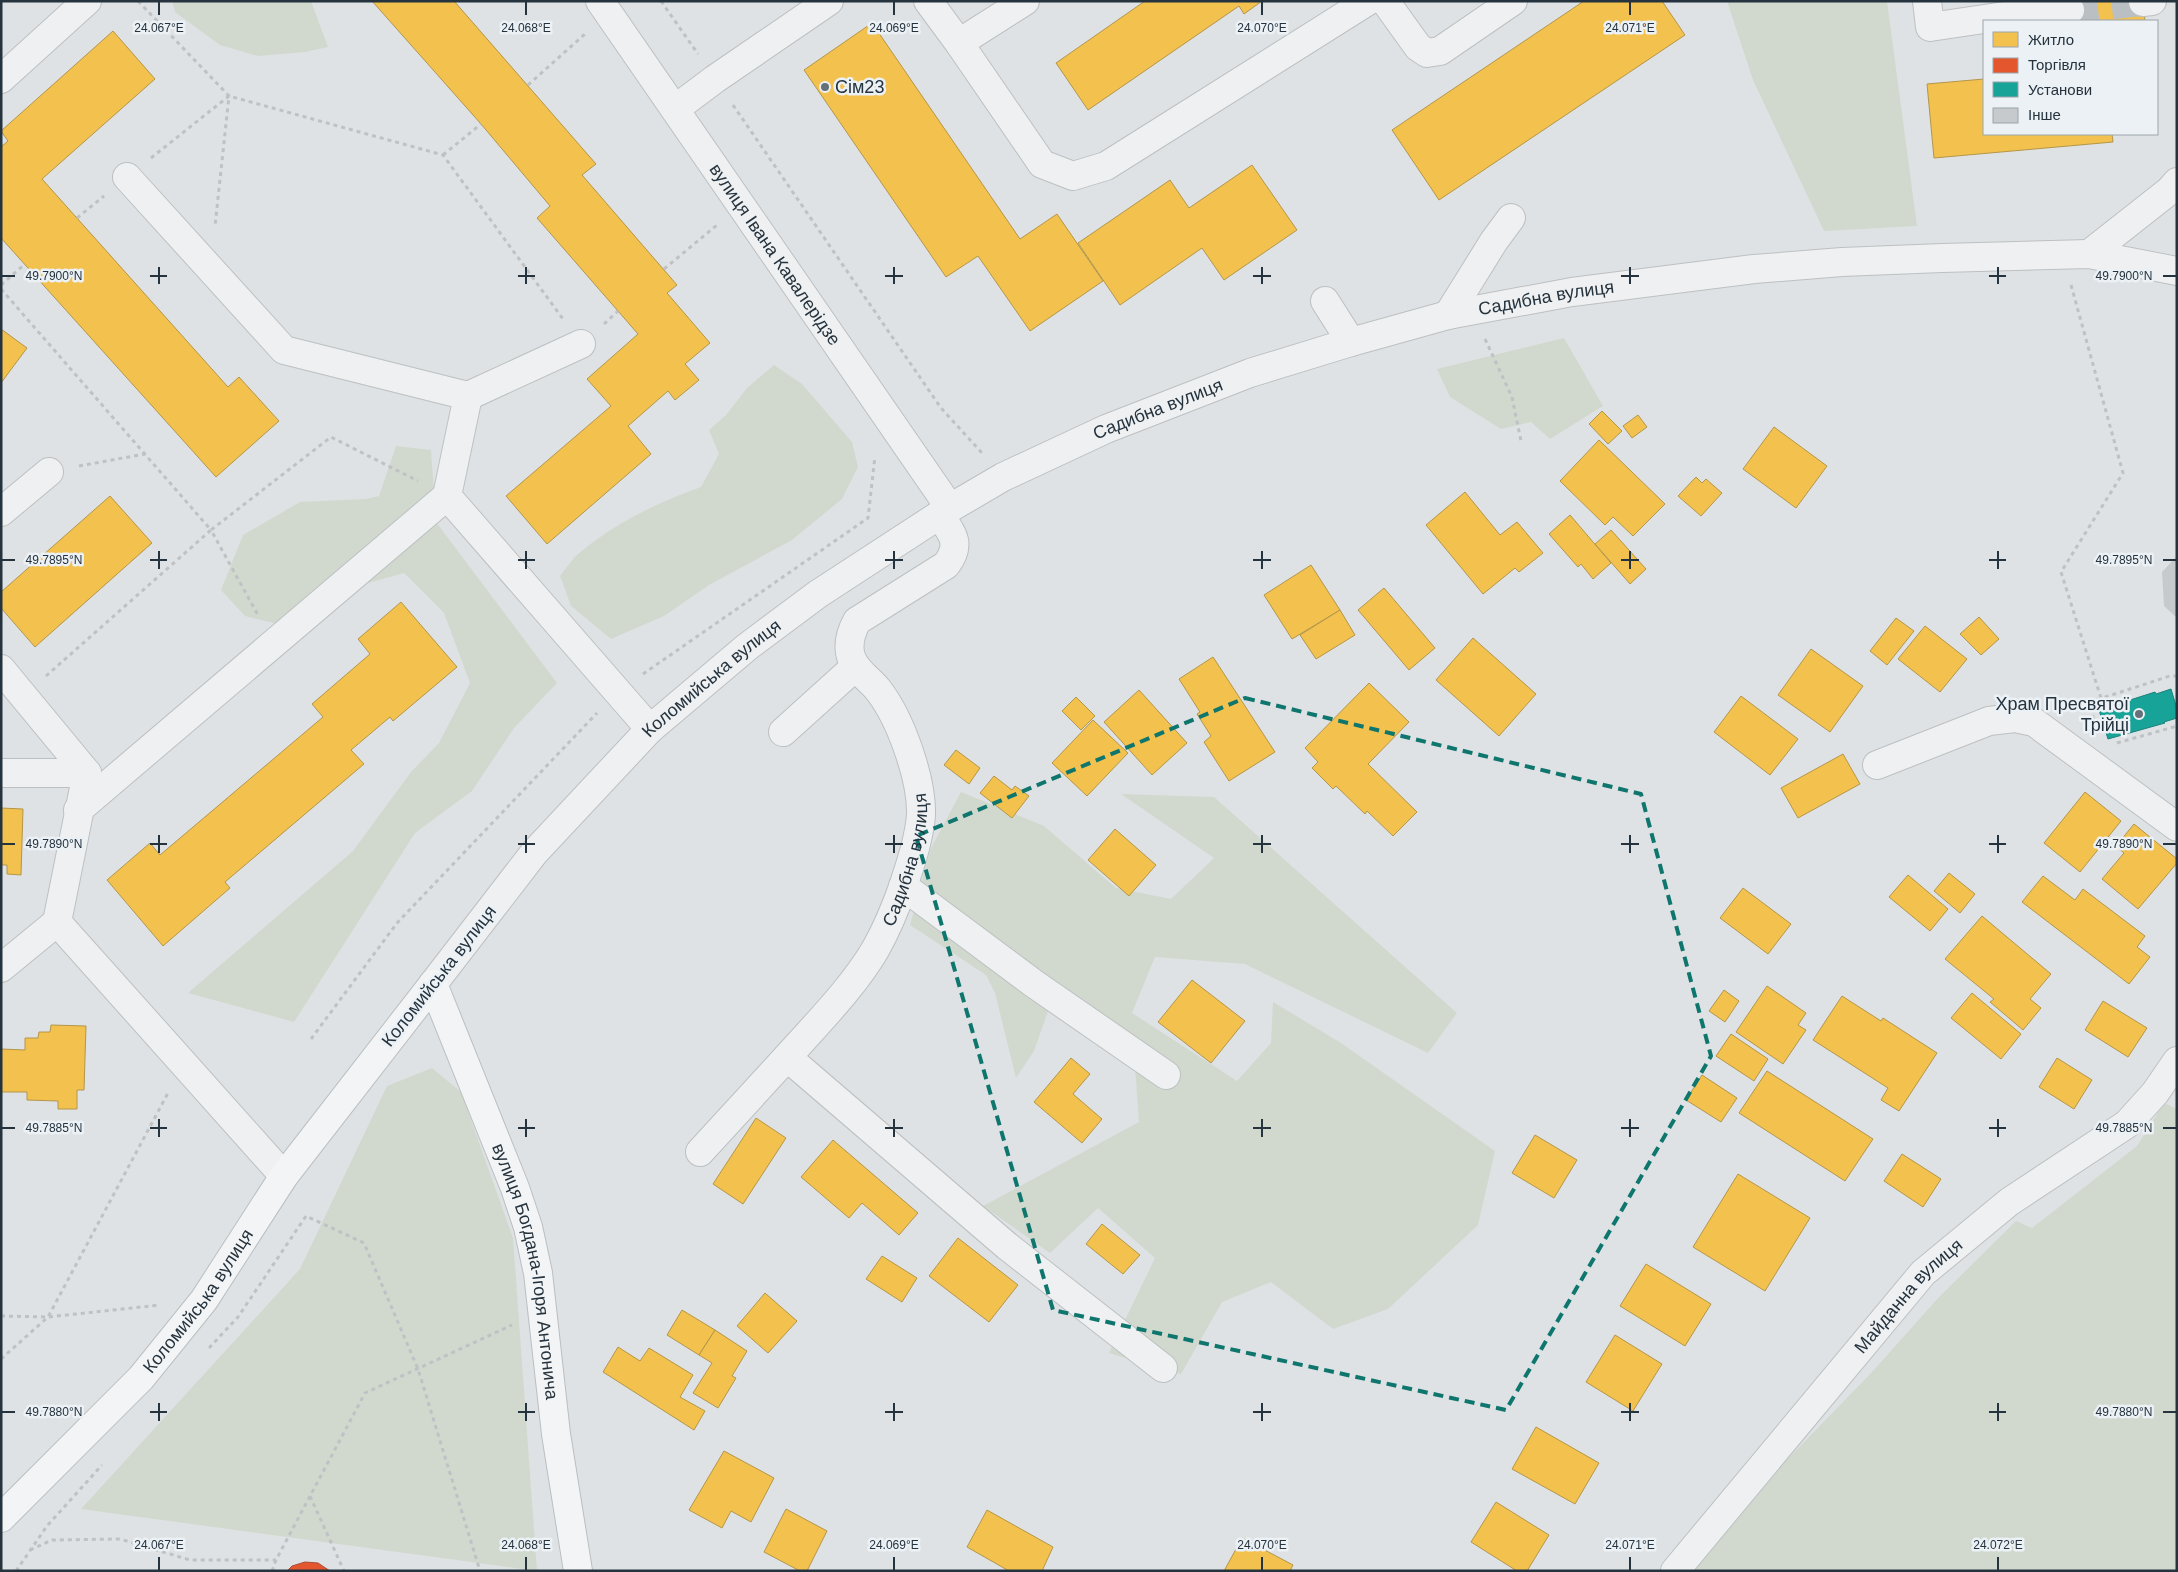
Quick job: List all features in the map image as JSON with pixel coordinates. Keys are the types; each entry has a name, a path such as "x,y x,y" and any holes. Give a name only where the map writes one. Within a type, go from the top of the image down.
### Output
{"main road":[{"name":"Коломийська вулиця","path":"1,1518 140,1378 204,1300 284,1176 433,984"},
{"name":"вулиця Богдана-Ігоря Антонича","path":"433,984 515,1188 528,1227 538,1273 557,1441 578,1571"}],"street":[{"path":"1,79 87,1"},
{"name":"вулиця Івана Кавалерідзе","path":"600,1 675,109 944,512"},
{"path":"675,109 715,79 829,1"},
{"path":"928,1 1042,164 1073,176 1106,166 1368,1"},
{"path":"959,43 1025,1"},
{"path":"1385,1 1418,47 1427,53 1440,51 1513,1"},
{"path":"1927,1 1930,28 2017,12 2070,10"},
{"path":"127,177 284,350 468,396 581,344"},
{"path":"2089,254 2169,191 2177,182"},
{"path":"1448,316 1494,240 1511,218"},
{"name":"Садибна вулиця","path":"944,512 1004,477 1106,428 1162,406 1250,374 1351,342 1448,316 1572,292 1754,270 1842,262 2089,254 2177,271"},
{"path":"1325,301 1351,342"},
{"path":"78,810 447,496 468,396"},
{"path":"1,512 49,472"},
{"path":"447,496 650,729"},
{"path":"783,732 855,667 850,655 849,644 852,630 857,621 946,565 954,555 955,543 944,512"},
{"name":"Коломийська вулиця","path":"433,984 534,853 650,729 747,647 818,594 944,512"},
{"name":"Садибна вулиця","path":"700,1152 848,990 875,950 895,910 903,886 918,832 921,814 920,793 903,735 880,692 855,667"},
{"path":"1,669 87,773"},
{"path":"1877,766 1989,721 2015,718 2034,722 2177,827"},
{"path":"1,773 87,773"},
{"path":"1,968 57,922 78,810 87,773"},
{"path":"903,886 1033,983 1166,1074"},
{"path":"57,922 284,1176"},
{"path":"787,1057 1007,1246 1164,1368"},
{"name":"Майданна вулиця","path":"1675,1571 1923,1273 2009,1202 2128,1124 2155,1093 2177,1061"}],"path":[{"path":"138,1 229,96 443,155 581,344"},
{"path":"661,1 941,408 1004,477"},
{"path":"528,85 589,30"},
{"path":"127,177 229,96"},
{"path":"210,268 229,96"},
{"path":"443,155 481,124"},
{"path":"664,270 717,225"},
{"path":"1,284 25,264"},
{"path":"2071,284 2123,473 2060,572 2101,698"},
{"path":"1,289 211,530 274,643"},
{"path":"1484,338 1512,397 1521,441"},
{"path":"23,696 211,530 331,436 447,496"},
{"path":"49,472 145,454"},
{"path":"311,1039 396,923 618,692 868,518 875,455"},
{"path":"2098,733 2090,706 2093,701 2170,676 2177,676"},
{"path":"2108,746 2177,726"},
{"path":"1,1359 48,1317 184,1065"},
{"path":"238,1316 306,1216 364,1243 418,1369 480,1571"},
{"path":"1,1316 48,1317 204,1300"},
{"path":"272,1571 364,1393 542,1311"},
{"path":"310,1496 344,1571"},
{"path":"30,1551 52,1540 120,1539 190,1560 276,1560"}],"highlighted area":[{"path":"1245,698 1641,794 1711,1056 1506,1410 1053,1310 916,836"}],"shaded area":[{"path":"172,1 311,1 328,47 305,52 258,56 220,45 175,12"},
{"path":"1727,1 1887,1 1917,226 1824,231 1753,80"},
{"path":"1564,338 1603,406 1550,439 1531,422 1501,429 1450,397 1437,369"},
{"path":"774,365 802,384 852,442 858,467 842,499 792,540 709,585 664,616 611,639 571,606 560,576 580,552 610,530 655,506 701,487 719,454 709,430 726,415 747,388"},
{"path":"396,446 431,450 436,522 557,683 514,728 472,791 415,833 294,1022 188,993 353,851 411,772 439,743 470,683 444,613 404,573 361,585 298,629 245,616 221,590 243,535 300,502 366,499 379,496"},
{"path":"961,792 1044,826 1116,888 1171,899 1214,858 1121,794 1214,797 1457,1013 1428,1053 1245,964 1155,957 1132,1013 1237,1081 1271,1043 1273,1002 1341,1043 1495,1151 1478,1225 1388,1309 1333,1329 1271,1282 1222,1302 1181,1374 1109,1353 1155,1258 1098,1208 1050,1253 983,1206 1139,1122 1134,1053 1053,997 1034,1051 1016,1078 995,993 986,975 910,925 931,848"},
{"path":"432,1068 461,1092 513,1238 537,1571 81,1509 300,1269 387,1086"},
{"path":"2164,1103 2177,1109 2177,1571 1690,1571 1745,1503 1873,1371 1939,1297 2016,1221 2032,1228 2137,1146"}],"building: Житло":[{"path":"372,1 454,1 596,164 582,175 677,285 667,293 710,343 685,364 699,380 675,400 668,391 628,426 651,454 547,544 506,496 611,406 587,379 638,334 537,218 550,206 481,124"},
{"path":"1145,1 1262,1 1244,14 1239,6 1088,110 1056,63"},
{"path":"1584,1 1662,1 1685,35 1439,200 1392,130"},
{"path":"2069,1 2143,1 2145,20 2071,20"},
{"path":"872,23 1020,239 1057,214 1103,281 1030,331 978,256 946,277 804,70"},
{"path":"113,31 155,79 42,179 228,387 239,377 279,421 216,477 1,238 1,147 8,141 1,131"},
{"path":"1983,79 1983,135 2112,135 2113,142 1934,158 1927,84"},
{"path":"1252,165 1297,230 1224,280 1202,248 1120,305 1078,243 1170,180 1189,208"},
{"path":"1,329 27,348 1,383"},
{"path":"1602,411 1622,431 1608,444 1589,424"},
{"path":"1638,415 1647,427 1632,438 1623,426"},
{"path":"1774,427 1827,466 1796,508 1743,469"},
{"path":"1599,440 1665,504 1633,536 1613,517 1605,525 1560,481"},
{"path":"1696,477 1702,483 1706,479 1722,493 1701,516 1678,496"},
{"path":"1465,492 1500,535 1517,522 1543,553 1519,572 1515,568 1483,594 1426,525"},
{"path":"110,496 152,543 35,647 1,608 1,592"},
{"path":"1570,515 1611,563 1593,579 1581,564 1578,567 1549,534"},
{"path":"1611,530 1646,569 1630,584 1595,544"},
{"path":"1311,565 1340,610 1292,639 1264,595"},
{"path":"1384,588 1435,648 1409,670 1358,610"},
{"path":"401,602 457,667 393,721 390,717 351,750 364,764 225,882 230,888 163,946 107,880 150,843 160,855 323,717 312,704 370,654 358,639"},
{"path":"1340,610 1355,635 1316,659 1300,635"},
{"path":"1979,617 1999,639 1981,655 1960,634"},
{"path":"1896,618 1914,631 1887,665 1870,651"},
{"path":"1925,626 1967,659 1940,692 1898,659"},
{"path":"1473,638 1536,694 1499,736 1436,680"},
{"path":"1811,649 1863,686 1830,732 1778,695"},
{"path":"1213,657 1275,752 1229,781 1204,742 1211,736 1197,714 1200,712 1179,679"},
{"path":"1369,683 1409,722 1368,764 1417,812 1393,836 1367,811 1365,814 1336,786 1333,789 1312,768 1318,762 1305,748"},
{"path":"1139,690 1187,743 1152,775 1104,722"},
{"path":"1741,696 1798,739 1770,775 1714,732"},
{"path":"1076,697 1095,716 1081,730 1062,711"},
{"path":"1093,720 1128,753 1087,796 1052,763"},
{"path":"956,750 980,768 969,784 944,765"},
{"path":"1843,754 1860,784 1798,818 1781,788"},
{"path":"994,776 1012,790 1015,786 1029,796 1012,818 980,793"},
{"path":"2085,792 2121,821 2080,872 2044,843"},
{"path":"1,808 23,809 21,875 7,874 7,865 1,865"},
{"path":"2134,824 2177,859 2177,863 2138,909 2102,879 2124,853 2116,846"},
{"path":"1115,829 1156,865 1129,896 1088,860"},
{"path":"1949,873 1975,894 1960,913 1934,891"},
{"path":"1908,875 1948,909 1930,931 1889,897"},
{"path":"2043,876 2075,900 2083,889 2145,936 2137,947 2150,957 2129,984 2022,902"},
{"path":"1743,888 1791,924 1768,954 1720,918"},
{"path":"1982,916 2051,974 2030,999 2041,1008 2023,1030 1990,1002 1994,999 1945,959"},
{"path":"1192,980 1245,1021 1211,1063 1158,1022"},
{"path":"1767,986 1806,1013 1798,1025 1806,1030 1783,1064 1736,1032"},
{"path":"1724,990 1739,1001 1725,1022 1709,1011"},
{"path":"1972,993 2021,1034 2001,1059 1951,1018"},
{"path":"1842,996 1881,1021 1883,1018 1937,1053 1899,1111 1881,1100 1888,1088 1813,1040"},
{"path":"2103,1001 2147,1028 2128,1057 2085,1030"},
{"path":"51,1025 86,1026 84,1090 77,1090 77,1109 58,1109 58,1101 27,1100 27,1092 1,1092 1,1049 25,1050 25,1038 38,1038 39,1032 50,1032"},
{"path":"1731,1034 1768,1059 1754,1081 1716,1056"},
{"path":"1071,1058 1090,1074 1073,1094 1102,1119 1082,1143 1034,1102"},
{"path":"2057,1058 2092,1080 2074,1109 2039,1087"},
{"path":"1767,1071 1873,1139 1845,1181 1739,1113"},
{"path":"1702,1075 1737,1098 1721,1122 1686,1100"},
{"path":"756,1118 786,1138 743,1204 713,1184"},
{"path":"1535,1135 1577,1160 1554,1198 1512,1173"},
{"path":"833,1140 918,1213 899,1235 862,1203 849,1218 801,1177"},
{"path":"1902,1154 1941,1179 1923,1207 1884,1181"},
{"path":"1738,1174 1810,1218 1765,1291 1693,1247"},
{"path":"1102,1224 1140,1255 1123,1274 1086,1244"},
{"path":"958,1238 1018,1285 989,1322 929,1276"},
{"path":"882,1256 917,1278 902,1302 866,1279"},
{"path":"1646,1264 1711,1304 1685,1346 1620,1306"},
{"path":"765,1293 797,1321 768,1353 737,1326"},
{"path":"682,1310 715,1330 699,1355 667,1335"},
{"path":"715,1330 747,1351 732,1376 736,1378 718,1408 693,1393 712,1363 699,1355"},
{"path":"1615,1335 1662,1364 1633,1411 1586,1382"},
{"path":"618,1347 640,1361 649,1348 693,1375 680,1397 705,1411 694,1430 603,1372"},
{"path":"1536,1427 1599,1463 1575,1504 1512,1469"},
{"path":"724,1451 774,1478 751,1522 731,1511 722,1528 689,1510"},
{"path":"1496,1502 1549,1535 1527,1571 1517,1571 1471,1542"},
{"path":"786,1509 827,1531 807,1571 800,1571 764,1552"},
{"path":"987,1510 1053,1547 1042,1571 1009,1571 967,1547"},
{"path":"1242,1538 1293,1565 1290,1571 1224,1571"}],"building: Торгівля":[{"path":"305,1562 318,1563 330,1571 287,1571 292,1566"}],"building: Установи":[{"name":"Храм Пресвятої Трійці","path":"2171,689 2177,709 2177,718 2108,739 2099,710 2155,692 2156,694"}],"building: Інше":[{"path":"2177,556 2177,618 2164,606 2162,572"}],"tunnel":[{"path":"2070,10 2143,2"}],"place":[{"name":"Сім23","path":"825,87"},
{"name":"Храм Пресвятої Трійці","path":"2139,714"}]}
